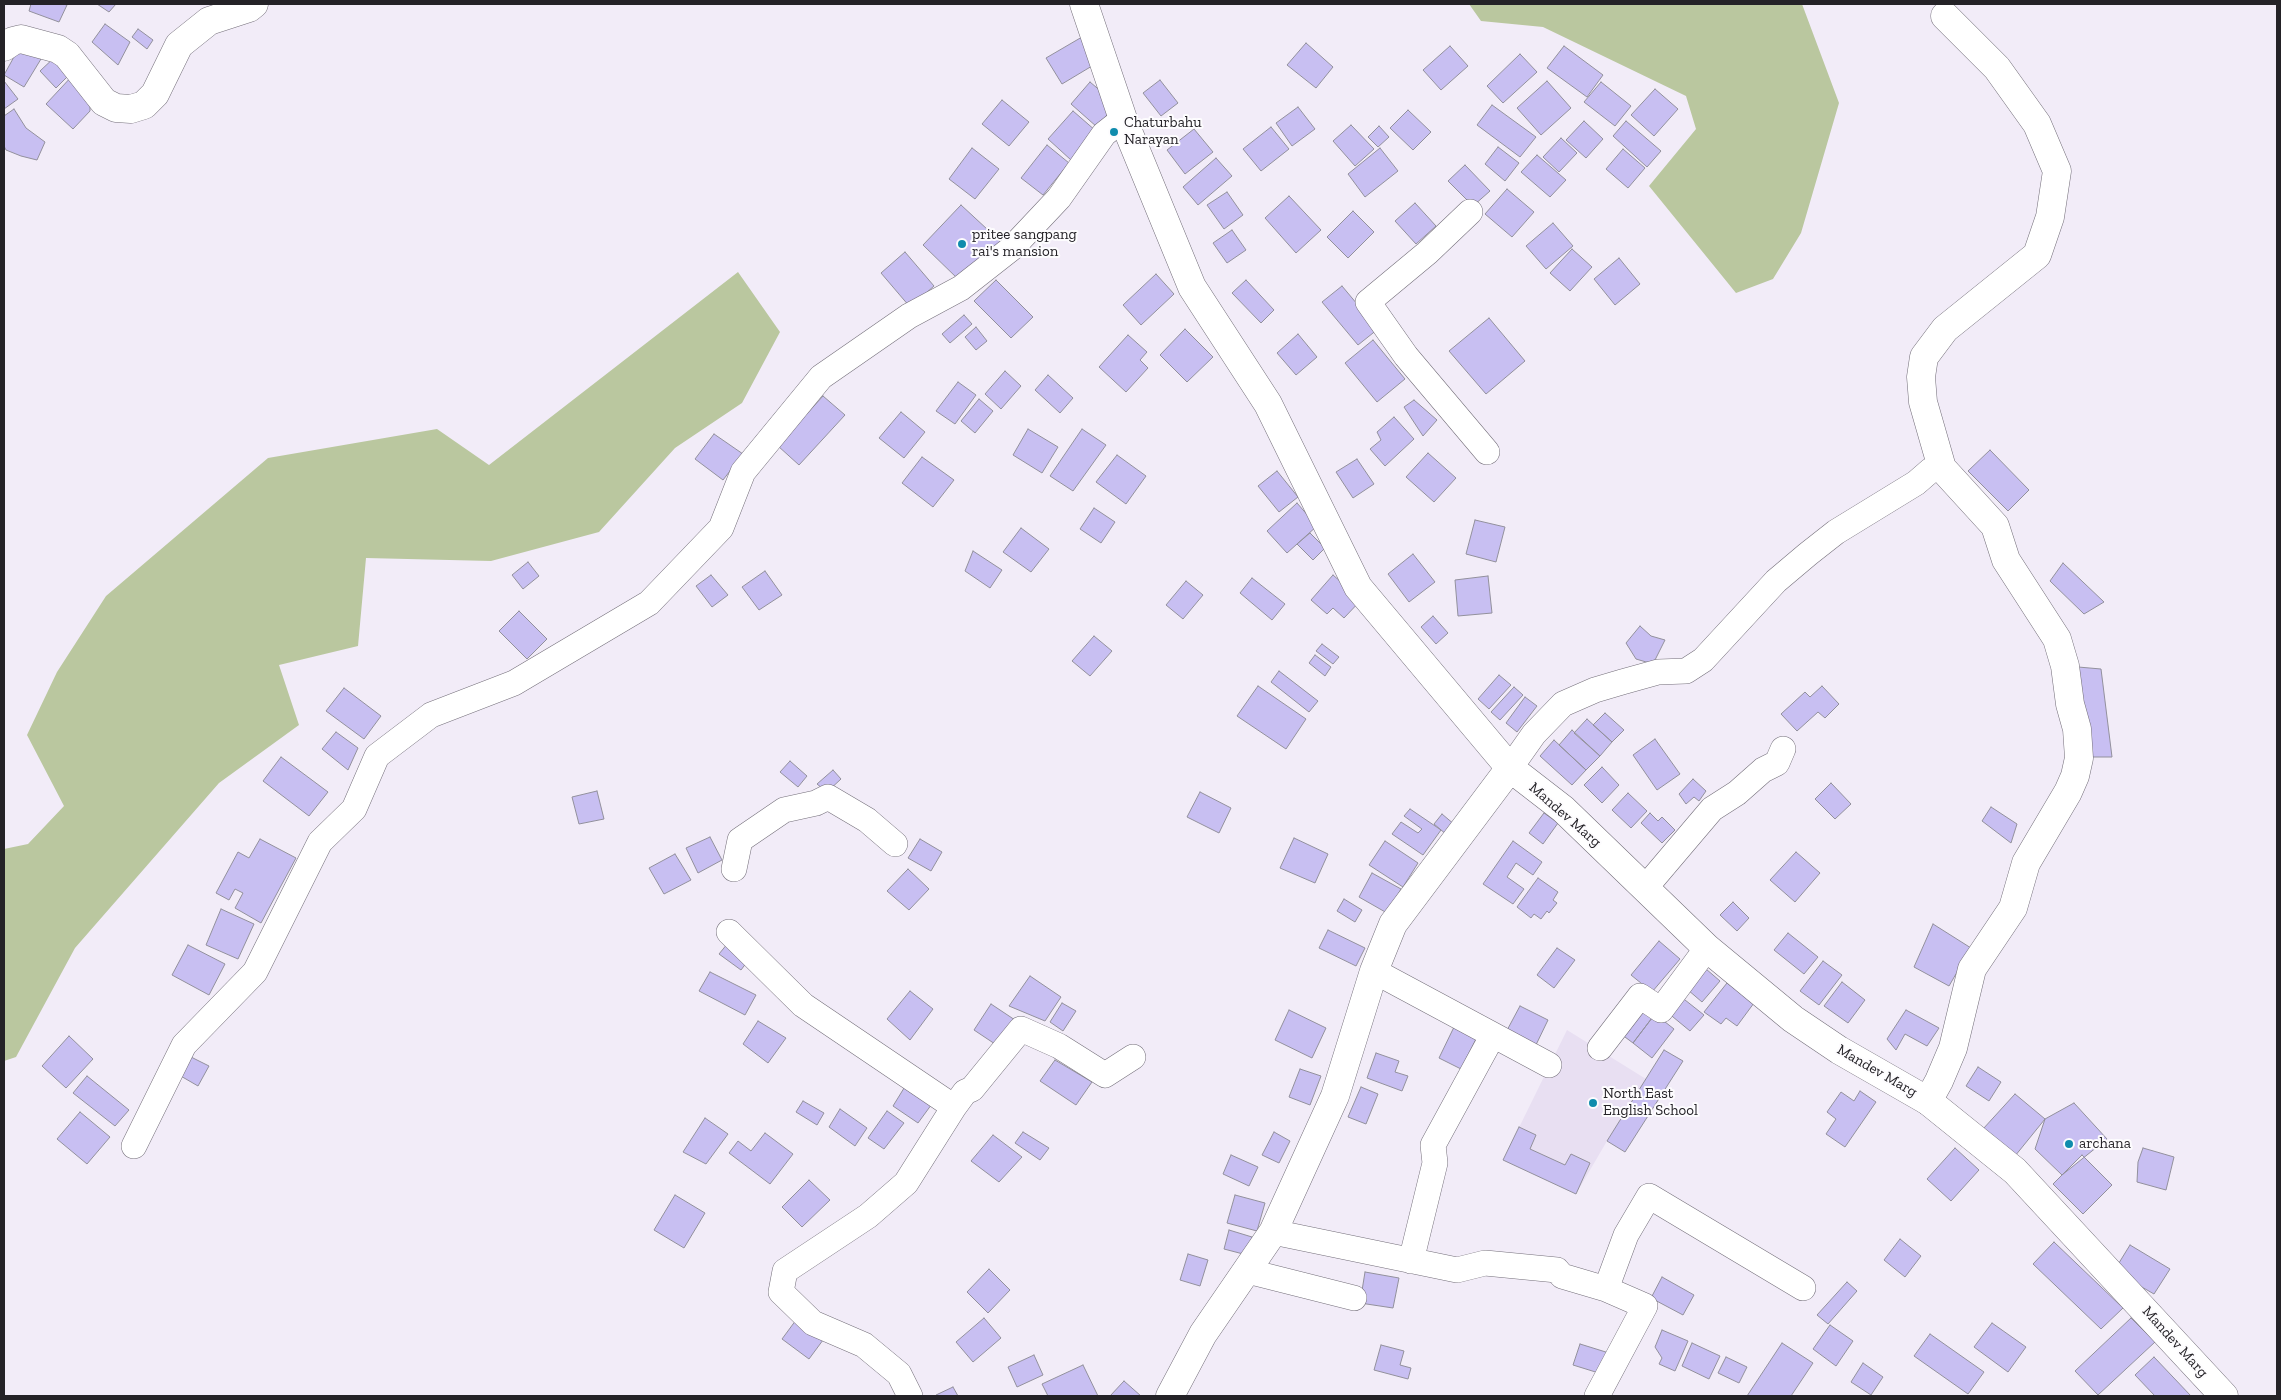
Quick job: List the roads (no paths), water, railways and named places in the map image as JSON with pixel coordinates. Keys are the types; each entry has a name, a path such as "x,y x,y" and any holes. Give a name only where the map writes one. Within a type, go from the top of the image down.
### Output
{"main road":[{"path":"4,47 13,41 21,39 58,49 68,55 104,102 116,108 131,108 144,105 155,94 179,45 209,21 249,8 254,4"},
{"name":"Mandev Marg","path":"1084,4 1124,118 1192,287 1268,404 1358,587 1510,768 1562,809 1707,948 1793,1019 1839,1050 1928,1101 2015,1171 2224,1396"},
{"path":"1928,1101 1939,1081 1952,1048 1972,969 2012,908 2026,863 2068,792 2075,776 2079,758 2077,729 2070,704 2065,666 2057,639 2006,560 1995,526 1942,468 1923,402 1921,377 1924,356 1945,329 2037,255 2050,217 2057,171 2037,124 1997,68 1945,16"},
{"path":"1170,1396 1203,1334 1273,1232 1336,1096 1374,971 1393,924 1510,768"}],"street":[{"path":"134,1146 184,1045 255,972 320,842 354,809 377,756 431,716 514,683 649,603 722,528 743,472 821,377 909,316 961,288 1012,248 1059,198 1104,134 1124,118"},
{"path":"1470,212 1427,253 1368,302 1406,356 1487,452"},
{"path":"1510,768 1534,734 1563,704 1595,690 1658,672 1686,671 1704,660 1776,581 1808,554 1836,532 1932,470 1942,468"},
{"path":"1645,888 1712,809 1737,793 1763,770 1777,763 1783,749"},
{"path":"734,869 740,840 784,810 816,803 828,797 867,820 895,844"},
{"path":"729,932 802,1005 954,1107"},
{"path":"1600,1048 1640,996 1661,1010 1707,948"},
{"path":"1374,971 1549,1065"},
{"path":"910,1396 899,1374 864,1345 813,1323 782,1292 785,1271 868,1216 906,1183 965,1092 972,1089 1021,1029 1030,1031 1059,1046 1105,1075 1133,1057"},
{"path":"1411,1261 1435,1163 1433,1145 1493,1035"},
{"path":"1606,1289 1626,1235 1649,1196 1803,1288"},
{"path":"1273,1232 1457,1270 1485,1263 1557,1270 1562,1276 1606,1289 1645,1306 1597,1396"},
{"path":"1247,1271 1354,1298"}],"place":[{"name":"Chaturbahu Narayan","path":"1114,132"},
{"name":"pritee sangpang rai's mansion","path":"962,244"},
{"name":"North East English School","path":"1593,1103"},
{"name":"archana","path":"2069,1144"}]}
